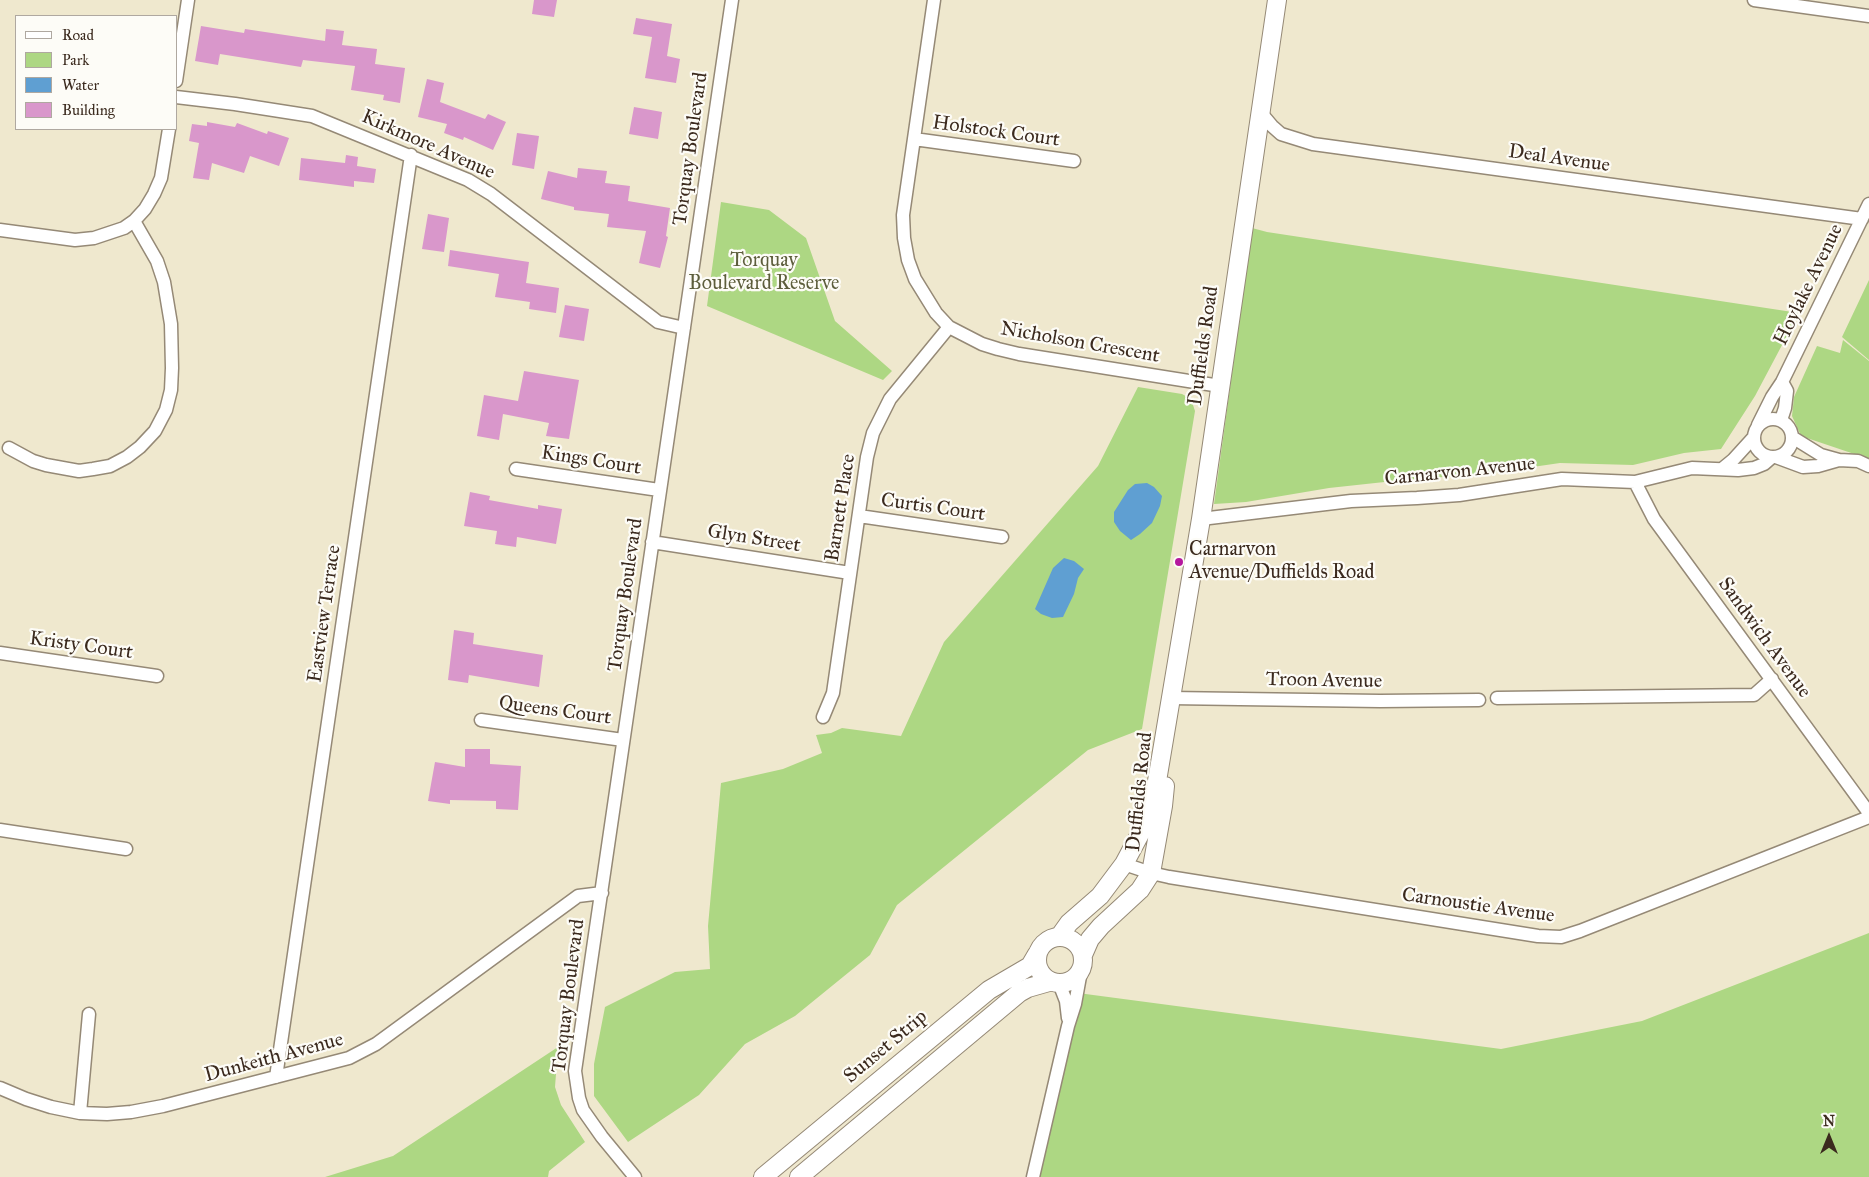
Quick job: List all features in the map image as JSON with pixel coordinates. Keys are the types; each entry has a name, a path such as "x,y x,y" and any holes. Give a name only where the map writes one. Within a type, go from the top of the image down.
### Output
{"street":[{"path":"178,68 188,0"},
{"name":"Torquay Boulevard","path":"635,1177 602,1137 583,1110 576,1084 576,1071 732,0"},
{"name":"Nicholson Crescent","path":"934,0 903,215 904,238 908,260 915,279 936,313 950,327 982,344 1019,354 1220,386"},
{"name":"Duffields Road","path":"1059,937 1069,923 1100,896 1124,864 1140,834 1155,793 1201,519 1277,0"},
{"path":"1754,0 1869,16"},
{"name":"Kirkmore Avenue","path":"178,97 312,116 468,180 491,194 658,322 684,328"},
{"name":"Deal Avenue","path":"1260,113 1282,134 1313,144 1862,219"},
{"path":"0,230 75,240 94,238 124,228 134,221 145,209 154,194 161,178 169,130"},
{"name":"Holstock Court","path":"914,140 1074,162"},
{"name":"Eastview Terrace","path":"276,1077 410,155"},
{"name":"Hoylake Avenue","path":"1756,432 1869,204"},
{"path":"9,448 46,466 79,470 94,469 110,466 127,457 140,447 155,431 166,410 171,390 171,324 164,282 157,261 134,221"},
{"name":"Barnett Place","path":"823,717 833,693 867,457 873,433 880,416 890,400 950,327"},
{"path":"1781,420 1787,391 1782,382"},
{"path":"1722,469 1733,460 1769,419 1781,420 1789,427 1792,437 1790,448 1781,456 1774,457"},
{"path":"1756,432 1754,444 1761,453 1804,467 1818,466 1839,460"},
{"path":"1792,437 1821,455 1839,460 1858,461 1869,466"},
{"name":"Carnarvon Avenue","path":"1201,519 1351,501 1458,494 1562,479 1635,482 1692,468 1738,470 1754,468 1774,457"},
{"name":"Kings Court","path":"516,469 660,490"},
{"name":"Sandwich Avenue","path":"1635,482 1654,519 1869,815"},
{"name":"Curtis Court","path":"859,516 1002,537"},
{"name":"Glyn Street","path":"652,542 850,573"},
{"name":"Kristy Court","path":"0,653 157,676"},
{"path":"1497,698 1754,695 1772,679"},
{"name":"Duffields Road","path":"1082,963 1090,939 1101,926 1140,890 1151,873 1163,806 1170,698"},
{"name":"Troon Avenue","path":"1170,698 1380,701 1479,700"},
{"name":"Queens Court","path":"481,720 624,740"},
{"name":"Carnoustie Avenue","path":"1124,864 1151,873 1528,934 1562,937 1869,815"},
{"path":"0,830 126,849"},
{"name":"Dunkeith Avenue","path":"0,1088 51,1107 80,1113 107,1114 163,1106 332,1064 363,1052 578,896 602,893"},
{"path":"1033,1177 1068,1026 1075,1004 1082,963 1076,944 1065,937 1059,937"},
{"name":"Sunset Strip","path":"763,1177 989,990 1030,966 1046,942 1059,937"},
{"path":"1037,954 1038,968 1044,978 1054,982 1066,983 1072,980 1082,963"},
{"path":"1054,982 1066,1001 1068,1026"},
{"path":"799,1177 1019,993 1028,988 1054,982"},
{"path":"80,1113 88,1014"}],"green space":[{"name":"Torquay Boulevard Reserve","path":"721,202 769,210 806,238 835,321 892,371 883,380 707,306"},
{"path":"1252,228 1267,232 1799,313 1755,396 1721,449 1684,453 1633,465 1560,463 1484,474 1329,488 1246,502 1214,504"},
{"path":"1869,280 1869,360 1842,337"},
{"path":"1843,340 1869,361 1869,459 1801,436 1792,416 1794,397 1817,346 1840,353"},
{"path":"1138,387 1182,394 1191,399 1195,411 1142,729 1088,750 897,905 870,955 795,1016 745,1044 699,1095 628,1142 594,1096 594,1064 605,1007 675,972 710,969 708,926 721,783 783,769 822,753 816,735 831,733 842,728 901,736 944,642 1098,466"},
{"path":"1869,933 1869,1177 1032,1177 1078,993 1501,1049 1642,1021"},
{"path":"558,1047 555,1087 561,1105 585,1142 549,1171 548,1177 325,1177 393,1156"}],"water":[{"path":"1147,483 1154,487 1162,496 1160,506 1152,523 1131,540 1120,531 1114,522 1114,512 1128,490 1135,484"},
{"path":"1064,558 1074,561 1084,569 1078,578 1074,594 1063,617 1052,618 1041,614 1035,609 1053,568"}],"building":[{"path":"534,0 557,0 554,17 532,14"},
{"path":"636,18 672,24 667,56 680,59 676,83 645,78 652,37 633,34"},
{"path":"201,26 244,33 245,29 325,41 326,29 344,31 342,45 377,49 375,64 405,68 400,103 383,100 384,95 351,90 355,66 303,60 301,67 220,54 218,65 195,61"},
{"path":"427,79 444,83 440,102 485,119 488,114 506,122 493,150 464,137 463,140 444,133 447,124 418,117"},
{"path":"634,107 662,112 658,139 629,134"},
{"path":"207,122 235,127 237,123 267,134 268,131 289,138 279,166 250,156 244,173 212,163 209,180 193,178 199,143 189,141 192,124 207,126"},
{"path":"517,133 539,136 534,169 512,165"},
{"path":"346,155 358,157 357,166 376,169 374,183 354,181 354,187 299,180 301,158 345,163"},
{"path":"578,168 607,171 605,183 630,186 628,201 670,208 666,236 668,237 660,268 639,263 646,231 607,227 609,214 574,210 574,207 541,199 548,171 577,178"},
{"path":"428,214 449,218 444,252 422,249"},
{"path":"450,250 529,262 526,283 559,288 556,313 529,309 530,302 495,297 499,274 448,266"},
{"path":"565,305 589,309 584,341 559,337"},
{"path":"524,371 579,380 569,439 546,436 549,423 503,414 499,440 477,436 484,395 518,401"},
{"path":"470,492 490,496 489,500 538,509 538,505 562,509 556,544 517,537 516,547 495,544 497,531 464,526"},
{"path":"454,630 474,633 473,644 543,655 539,687 469,675 468,683 448,680"},
{"path":"465,749 490,749 490,764 521,766 518,810 496,809 496,801 450,800 450,804 428,801 435,762 465,767"}],"place":[{"name":"Carnarvon Avenue/Duffields Road","path":"1179,562"}]}
